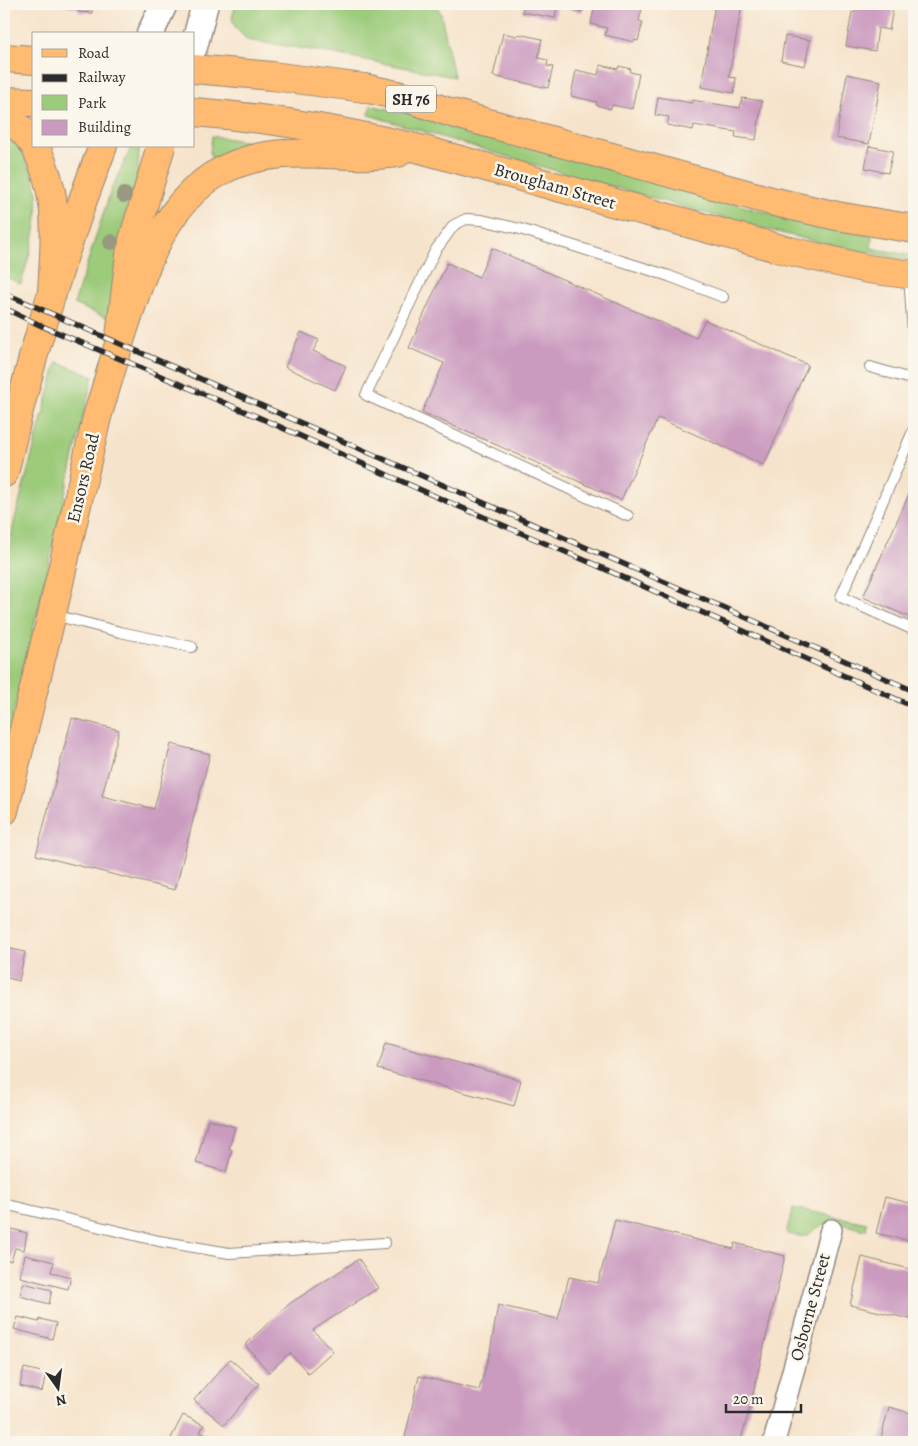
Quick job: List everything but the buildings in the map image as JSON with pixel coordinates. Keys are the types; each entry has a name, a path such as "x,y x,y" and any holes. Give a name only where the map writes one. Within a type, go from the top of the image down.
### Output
{"main road":[{"path":"4,58 32,60"},
{"name":"SH 76","path":"195,69 326,82 401,96 452,113 775,202 837,216 914,229"},
{"path":"4,101 32,102"},
{"name":"Brougham Street","path":"195,112 225,114 302,125 424,150 781,249 868,269 911,275"},
{"path":"4,115 23,131 32,142"},
{"path":"36,148 44,163 51,187 56,219 52,292"},
{"path":"4,473 52,292 102,148"},
{"name":"Ensors Road","path":"4,811 97,417 119,344 131,247 160,148"},
{"path":"119,344 141,275 153,248 167,223 184,199 207,180 234,165 260,157 300,154 374,156 424,150"}],"street":[{"path":"151,32 164,4"},
{"path":"195,43 205,4"},
{"name":"Osborne Street","path":"774,1442 831,1230"}],"lane":[{"path":"628,516 366,395 435,251 454,224 466,219 482,220 537,234 668,276 723,297"},
{"path":"911,275 914,347"},
{"path":"870,367 914,380"},
{"path":"914,430 841,597 914,630"},
{"path":"52,614 113,630 192,647"},
{"path":"4,1204 159,1241 229,1253 385,1242"}],"green space":[{"path":"236,4 436,4 441,14 454,77 324,52 247,40 235,27 232,18"},
{"path":"371,105 433,120 786,218 872,236 871,248 914,256 914,261 845,248 777,232 574,176 369,115"},
{"path":"212,136 250,142 212,161 210,152"},
{"path":"4,138 28,155 25,160 32,174 38,205 34,237 21,284 4,276"},
{"path":"131,148 139,148 136,189 128,233 107,318 74,304 111,190"},
{"path":"57,362 93,376 4,753 4,581 14,522"},
{"path":"793,1208 867,1223 866,1230 830,1223 820,1226 806,1236 786,1233"}],"railway":[{"path":"4,293 914,691"},
{"path":"4,308 589,562 914,707"}]}
